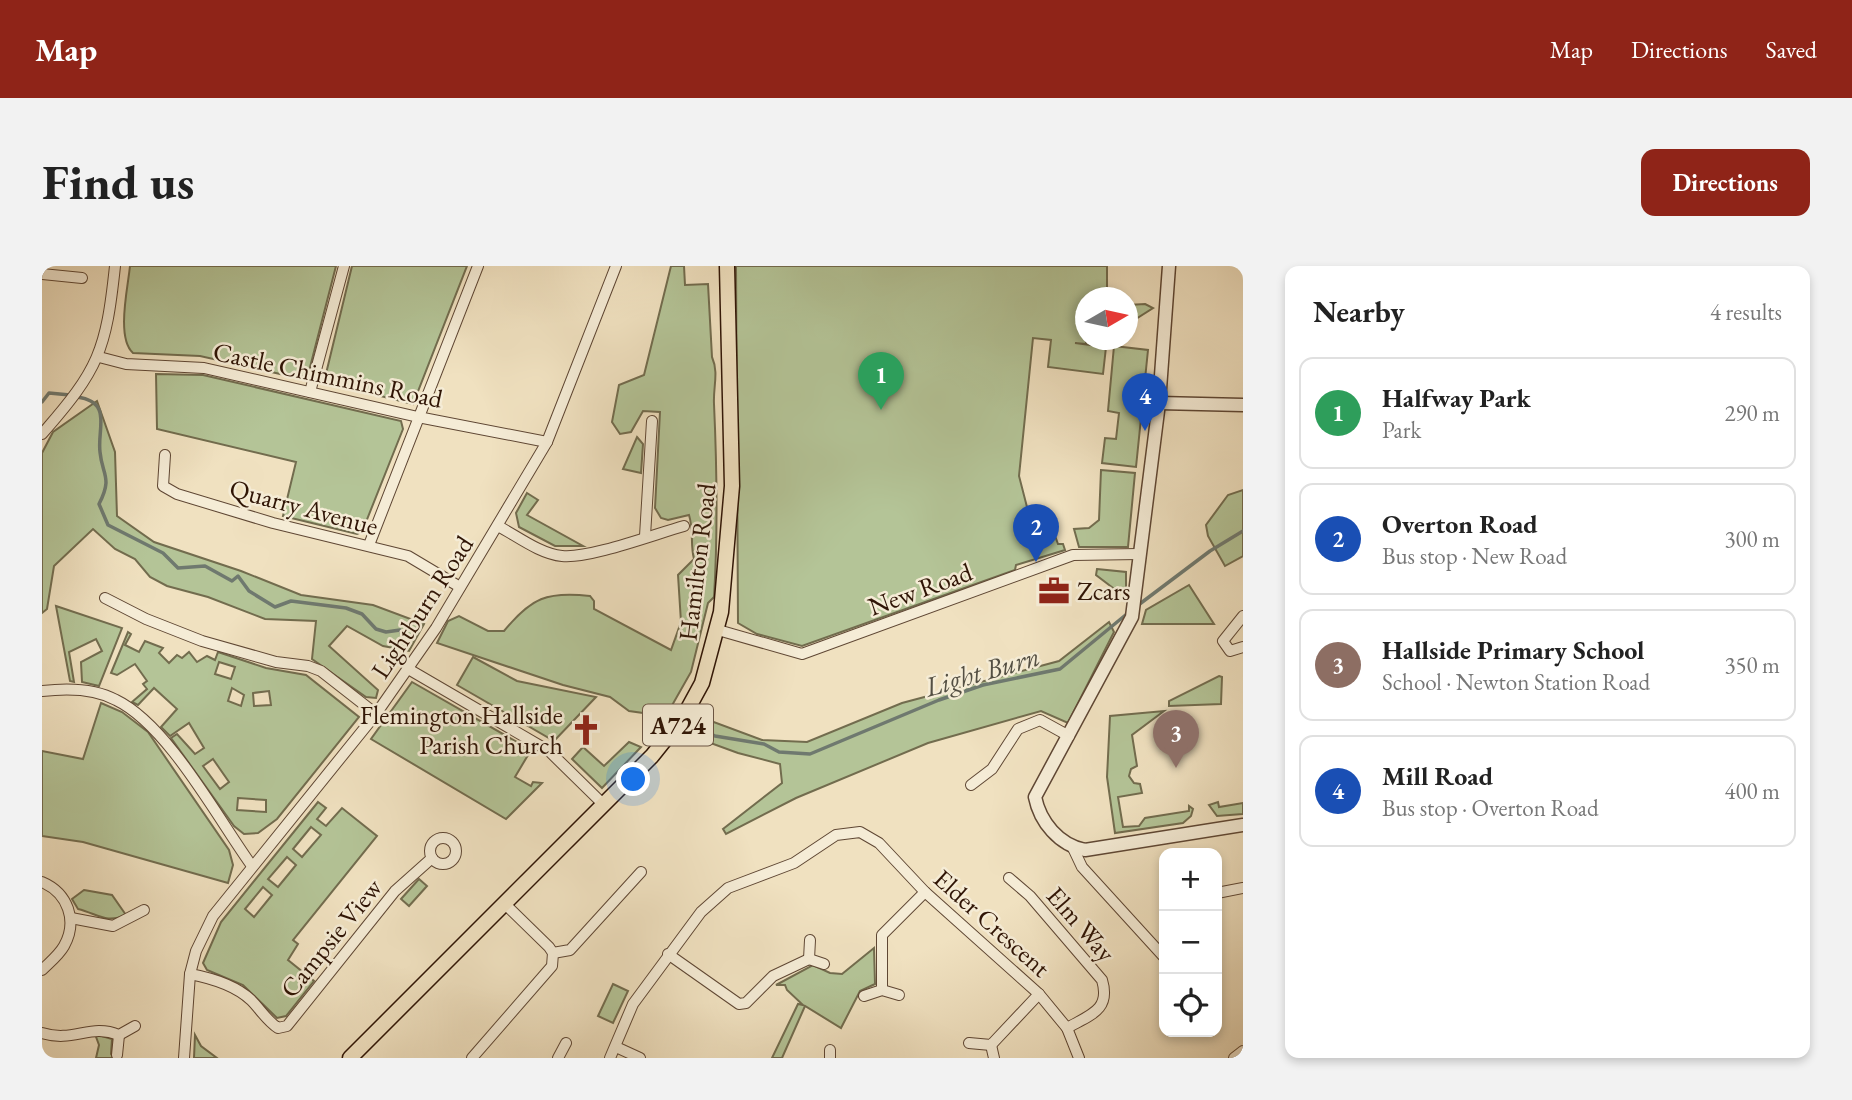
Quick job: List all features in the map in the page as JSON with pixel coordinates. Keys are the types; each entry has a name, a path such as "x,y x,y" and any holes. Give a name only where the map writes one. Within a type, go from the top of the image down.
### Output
{"main road":[{"name":"Hamilton Road","path":"350,1058 661,746 684,716 702,683 718,630 732,486 727,266"}],"street":[{"path":"42,434 78,393 99,357 109,326 115,266"},
{"path":"310,392 344,266"},
{"path":"369,545 478,266"},
{"name":"Lightburn Road","path":"184,1058 190,974 196,951 213,916 410,670 547,442 616,266"},
{"path":"1159,952 1082,867 1073,848 1049,828 1037,809 1035,797 1132,617 1159,403 1169,266"},
{"path":"42,274 82,278"},
{"name":"Castle Chimmins Road","path":"99,357 126,364 204,368 418,417 547,442"},
{"path":"1159,403 1243,405"},
{"path":"645,536 652,421"},
{"name":"Quarry Avenue","path":"165,455 163,486 177,494 273,523 408,556 460,587"},
{"path":"498,526 541,549 562,556 581,554 684,526"},
{"name":"New Road","path":"718,630 802,654 1073,555 1139,554"},
{"path":"105,598 146,620 202,641 276,662 308,666 321,671 376,714"},
{"path":"1241,618 1243,631"},
{"path":"1241,618 1223,641 1230,651 1236,652 1243,647"},
{"path":"410,670 549,751 603,804"},
{"path":"42,691 90,691 116,699 133,710 160,736 252,866"},
{"path":"971,785 992,769 1018,729 1040,720 1069,736"},
{"path":"1073,848 1102,848 1243,825"},
{"name":"Elder Crescent","path":"668,954 701,912 728,888 794,863 835,835 860,832 879,843 925,892 1039,994 1067,1028 1079,1058"},
{"name":"Campsie View","path":"190,974 232,988 250,999 271,1024 278,1028 287,1026 395,891 432,858"},
{"path":"553,954 570,950 641,872"},
{"name":"Elm Way","path":"1009,878 1030,896 1102,980 1106,994 1102,1006 1067,1028"},
{"path":"42,882 63,896 71,918 65,944 42,970"},
{"path":"1222,892 1243,888"},
{"path":"883,990 883,936 925,892"},
{"path":"472,1058 552,966 553,954 505,904"},
{"path":"71,918 113,926 144,910"},
{"path":"809,959 810,940"},
{"path":"610,1058 632,1004 668,954 739,1004 746,1003 773,976 809,959 824,964"},
{"path":"864,996 883,990 899,995"},
{"path":"991,1045 1039,994"},
{"path":"42,1034 64,1038 93,1030 119,1035 135,1026"},
{"path":"117,1055 119,1035"},
{"path":"558,1058 566,1043"},
{"path":"969,1043 991,1045"},
{"path":"991,1045 994,1058"},
{"path":"616,1047 640,1058"},
{"path":"1234,1058 1243,1051"}],"green space":[{"path":"130,266 336,266 308,375 298,378 200,356 133,353 128,346 124,324"},
{"path":"352,266 467,266 413,404 324,382"},
{"path":"671,266 684,266 685,285 708,284 715,374 716,549 714,597 708,603 691,672 658,730 643,713 629,711 610,697 563,685 437,643 448,621 459,616 488,631 504,631 523,611 541,599 575,595 590,596 594,601 594,609 671,650 681,622 678,575 694,559 689,515 668,520 661,518 655,508 660,412 643,411 631,432 620,434 612,422 619,385 644,375"},
{"path":"736,266 1107,266 1107,287 1075,287 1075,350 1106,350 1103,374 1048,367 1051,340 1033,338 1019,476 1035,538 1054,533 1058,544 1063,544 1065,550 1016,565 1015,570 802,646 757,634 738,623"},
{"path":"1138,304 1145,304 1153,308 1138,318"},
{"path":"1114,350 1148,350 1136,467 1102,463 1105,438 1116,439 1119,413 1108,411"},
{"path":"156,374 203,375 401,421 403,429 362,532 357,534 283,516 296,462 157,429"},
{"path":"97,401 115,452 117,516 154,542 241,571 301,595 373,605 424,624 409,651 383,646 347,626 329,646 378,690 376,698 366,697 312,659 316,621 265,619 208,597 167,586 150,577 135,559 115,549 93,529 54,566 47,609 42,613 42,453 53,432"},
{"path":"637,437 643,444 641,473 623,469"},
{"path":"1101,470 1135,473 1128,547 1079,547 1074,529 1089,528 1099,520"},
{"path":"1243,490 1243,556 1225,566 1208,536 1206,525 1228,495"},
{"path":"527,493 538,500 527,515 583,546 555,546 519,527 516,513"},
{"path":"1097,569 1126,572 1126,590 1117,591 1096,575"},
{"path":"1189,585 1214,624 1142,624 1146,610"},
{"path":"56,606 122,628 99,686 82,682 81,662 102,651 96,639 69,652 74,682 70,681"},
{"path":"1109,622 1114,632 1068,723 1041,711 928,743 796,798 726,834 723,829 782,783 780,764 694,737 703,718 762,740 807,742 902,703 1059,661"},
{"path":"128,632 131,634 125,645 139,652 145,641 163,648 159,653 169,663 177,655 182,658 189,652 197,662 207,656 215,660 218,652 266,668 306,675 359,717 277,819 258,833 244,834 234,826 171,738 177,734 195,754 204,748 189,723 170,736 161,727 177,709 154,688 138,705 132,702 147,689 143,684 147,681 135,664 117,675 111,673","holes":["219,662 235,667 231,679 215,674","232,688 244,695 241,706 228,701","269,691 271,705 254,706 253,693","213,759 229,782 220,789 203,766","238,798 266,800 266,812 237,810"]},
{"path":"473,657 517,681 596,697 554,741 457,685"},
{"path":"1219,676 1222,677 1221,704 1169,706 1169,701"},
{"path":"412,682 531,750 515,777 531,786 533,782 542,783 506,819 371,739"},
{"path":"101,703 122,712 148,732 229,850 233,865 228,883 83,842 42,836 42,751 83,759"},
{"path":"1164,711 1132,735 1137,766 1131,769 1129,776 1134,783 1140,784 1142,793 1118,797 1123,827 1139,826 1145,818 1189,811 1189,806 1193,809 1191,816 1183,823 1115,833 1107,777 1110,716"},
{"path":"629,742 641,747 602,788 572,759 583,747 604,766"},
{"path":"318,802 326,808 317,819 326,826 342,808 377,836 293,940 298,944 288,960 314,981 286,1016 277,1018 243,985 207,970 203,963 221,922","holes":["311,827 321,835 302,857 293,849","287,857 296,865 278,887 268,879","263,887 272,895 254,917 245,909"]},
{"path":"1218,802 1219,807 1243,803 1243,814 1217,816 1209,805"},
{"path":"419,879 427,886 409,906 401,899"},
{"path":"84,890 112,895 126,915 113,919 78,909 72,899"},
{"path":"874,948 875,984 860,991 841,1028 805,1006 782,1058 772,1058 798,1004 803,1005 785,985 776,985 813,965 830,973 842,974"},
{"path":"613,984 628,991 613,1023 598,1016"},
{"path":"95,1034 112,1039 111,1054 114,1058 96,1058 99,1045"},
{"path":"195,1035 201,1046 217,1058 194,1058"}],"waterway":[{"name":"Light Burn","path":"42,402 49,393 70,395"},
{"name":"Light Burn","path":"77,397 95,404 101,417 100,452 106,482 99,504 108,525 163,553 178,568 205,566 232,581 238,576 249,591 275,607 291,601 346,608 362,614 376,629 386,632 400,630 402,635 412,638"},
{"name":"Light Burn","path":"1137,606 1210,551 1243,531"},
{"name":"Light Burn","path":"698,727 715,736 764,744 779,752 810,754 939,700 983,685 1060,669 1128,613"}],"place":[{"name":"Halfway Park","path":"881,410"},
{"name":"Mill Road","path":"1145,431"},
{"name":"Overton Road","path":"1036,562"},
{"name":"Zcars","path":"1054,591"},
{"name":"Flemington Hallside Parish Church","path":"586,730"},
{"name":"Hallside Primary School","path":"1176,768"}]}
